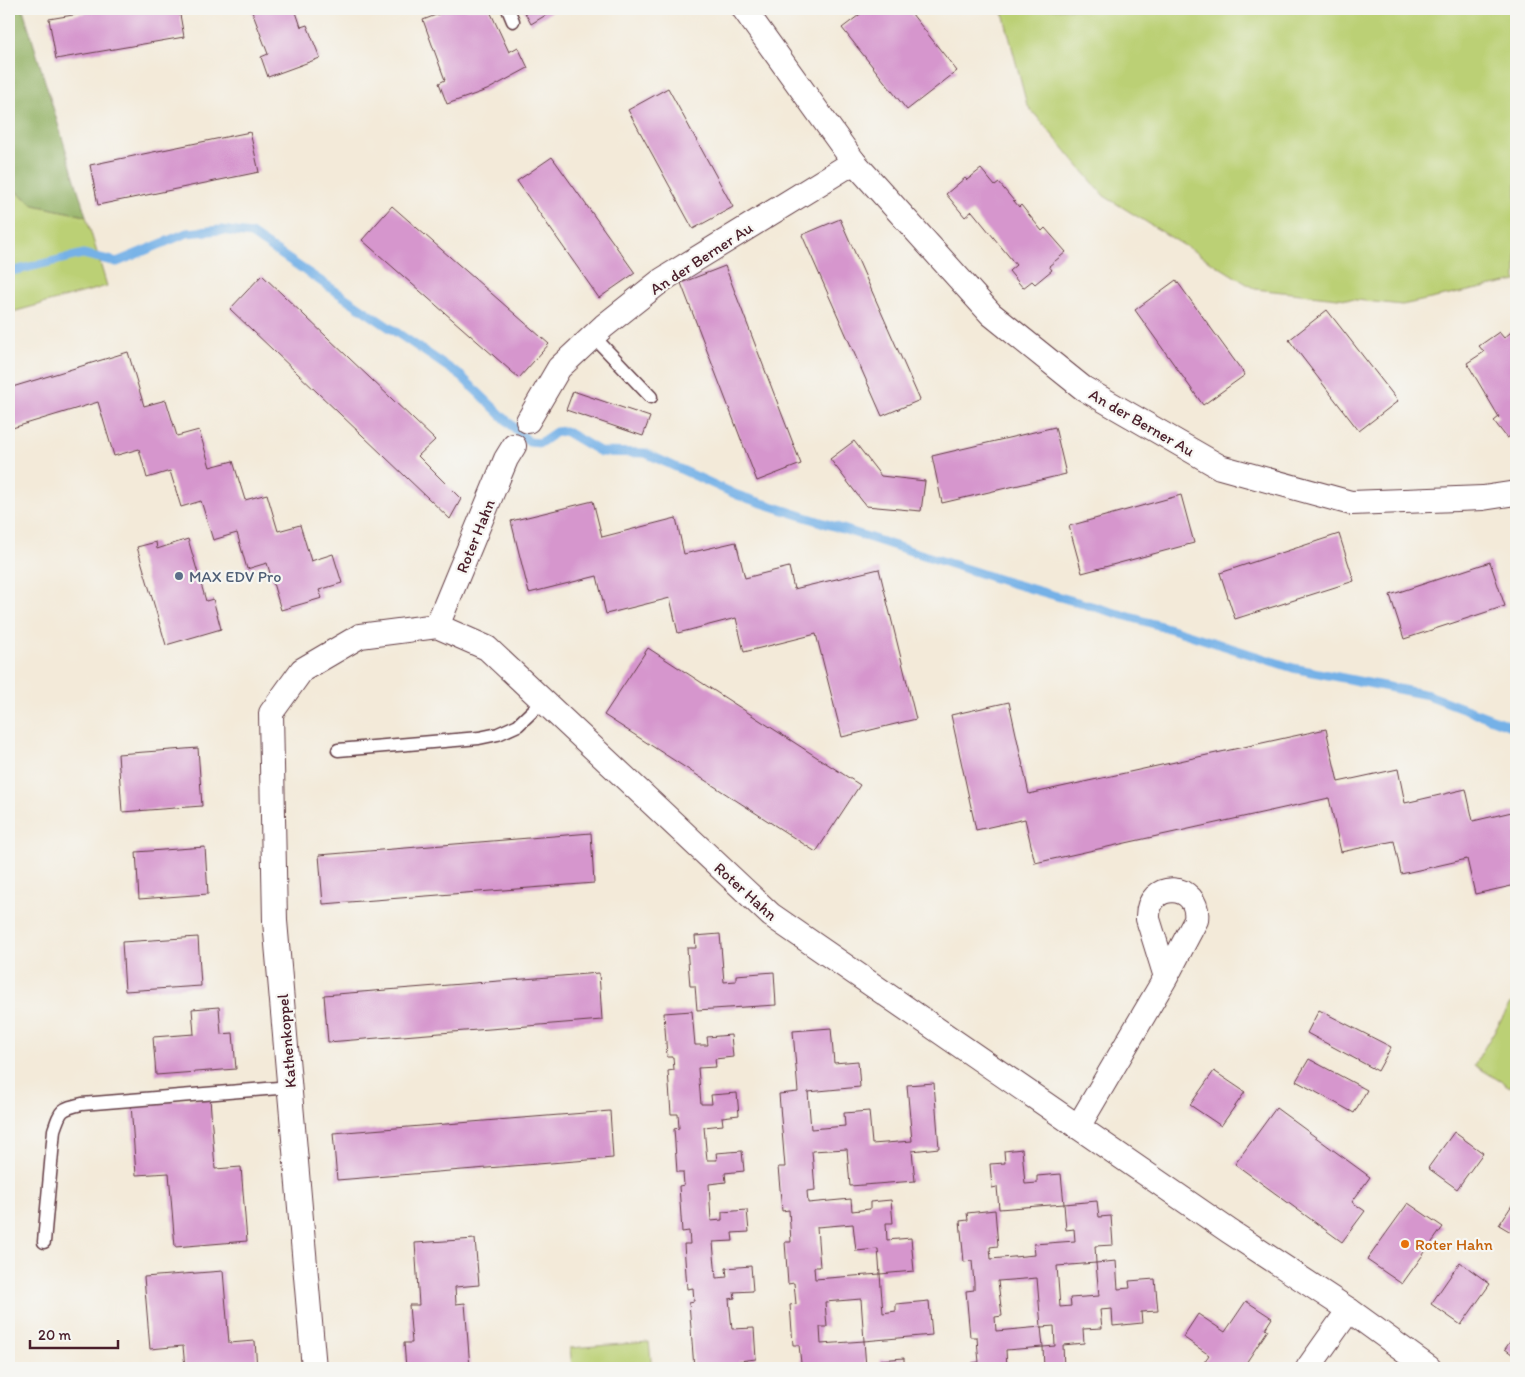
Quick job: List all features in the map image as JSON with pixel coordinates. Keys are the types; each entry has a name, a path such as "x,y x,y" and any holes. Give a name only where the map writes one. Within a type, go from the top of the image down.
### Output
{"street":[{"name":"An der Berner Au","path":"744,9 854,162 990,314 1083,388 1220,468 1351,503 1484,498 1516,494"},
{"name":"An der Berner Au","path":"528,421 559,368 662,280 854,162"},
{"name":"Roter Hahn","path":"514,446 506,458 438,626 487,648 771,915 1229,1232 1349,1310 1429,1368"},
{"name":"Kathenkoppel","path":"314,1368 276,921 271,713 302,670 360,636 438,626"},
{"path":"1078,1127 1166,977"},
{"path":"1308,1368 1349,1310"}],"lane":[{"path":"508,9 513,21"},
{"path":"594,337 651,397"},
{"path":"338,750 478,738 498,734 518,724 543,701"},
{"path":"44,1242 54,1130 59,1116 66,1108 82,1104 290,1087"}],"green space":[{"path":"9,9 23,9 86,216 34,205 9,186"},
{"path":"1002,9 1516,9 1516,281 1402,305 1255,289 1104,196 1027,105"},
{"path":"9,186 34,205 86,216 107,286 9,313"},
{"path":"1516,995 1516,1078 1510,1087 1474,1065"},
{"path":"649,1342 652,1368 572,1368 570,1348"}],"building":[{"path":"109,9 179,9 184,37 56,59 49,19"},
{"path":"251,9 295,9 301,27 307,25 320,58 268,77 261,57 268,54"},
{"path":"440,9 489,9 509,52 518,47 528,68 487,90 447,104 439,83 445,80 423,20 441,13"},
{"path":"523,9 556,9 531,24"},
{"path":"867,9 908,9 957,71 907,110 842,28"},
{"path":"668,88 733,207 693,229 628,110"},
{"path":"250,132 259,172 98,205 90,165"},
{"path":"552,157 635,273 599,298 517,181"},
{"path":"981,169 995,186 999,183 1019,207 1021,205 1042,231 1045,228 1066,252 1049,266 1052,270 1035,284 1032,281 1023,288 1009,271 1016,265 972,211 965,217 946,194 965,178 967,180"},
{"path":"392,206 549,344 519,378 362,240"},
{"path":"840,219 920,400 882,416 802,235"},
{"path":"725,266 801,464 757,481 681,283"},
{"path":"262,275 435,440 418,456 461,499 450,519 230,309"},
{"path":"1176,280 1245,375 1203,405 1135,310"},
{"path":"1327,310 1398,401 1359,431 1289,340"},
{"path":"1516,328 1516,433 1507,438 1494,421 1499,417 1467,363 1484,352 1479,346 1499,332 1504,338"},
{"path":"128,352 144,406 166,400 177,436 199,430 210,467 233,461 245,500 267,494 278,531 300,525 311,561 333,554 342,583 319,590 322,598 281,610 267,563 247,569 237,533 213,540 201,501 181,507 170,471 147,478 139,449 114,456 98,402 9,429 9,388"},
{"path":"573,391 650,417 643,436 566,410"},
{"path":"1055,427 1066,474 942,503 932,456"},
{"path":"854,441 881,476 925,481 921,511 866,506 830,459"},
{"path":"1181,495 1194,543 1082,573 1069,526"},
{"path":"593,501 602,537 676,518 684,554 736,542 745,578 789,567 794,589 879,569 916,719 842,737 816,634 744,652 736,618 678,633 670,598 606,614 597,576 529,593 511,521"},
{"path":"1339,534 1354,581 1235,619 1220,573"},
{"path":"188,539 206,601 213,599 221,629 166,645 137,547 156,542 157,549"},
{"path":"1490,562 1505,606 1404,639 1390,595"},
{"path":"648,648 860,785 816,852 604,715"},
{"path":"1009,702 1029,794 1326,729 1338,782 1398,769 1405,803 1466,789 1473,821 1516,811 1516,885 1475,894 1467,859 1401,874 1394,841 1341,852 1329,798 1035,863 1025,819 976,830 951,715"},
{"path":"198,748 202,806 122,812 118,754"},
{"path":"591,833 594,883 323,904 319,855"},
{"path":"205,847 208,894 139,899 136,852"},
{"path":"720,934 724,982 736,981 736,975 774,972 776,1005 697,1010 695,986 690,986 687,948 696,948 695,936"},
{"path":"198,937 201,986 125,991 122,942"},
{"path":"599,973 602,1020 328,1042 324,995"},
{"path":"219,1007 221,1034 233,1033 236,1069 156,1075 153,1037 194,1034 192,1009"},
{"path":"1319,1010 1391,1047 1378,1071 1307,1033"},
{"path":"692,1011 695,1045 708,1045 707,1037 731,1035 733,1057 715,1059 716,1067 698,1068 701,1104 712,1104 711,1095 737,1093 739,1115 722,1117 723,1125 704,1127 707,1160 717,1160 716,1153 742,1151 744,1171 725,1173 726,1182 709,1184 711,1221 722,1220 722,1212 747,1210 749,1232 732,1233 733,1241 713,1242 716,1278 727,1277 726,1268 751,1266 753,1291 734,1292 735,1298 729,1299 732,1329 754,1328 756,1359 739,1361 740,1368 694,1368 689,1302 694,1301 693,1288 687,1289 684,1244 690,1244 689,1231 682,1232 679,1186 684,1185 683,1172 677,1172 674,1129 679,1128 678,1114 671,1114 668,1071 674,1070 673,1057 667,1057 664,1013"},
{"path":"831,1028 834,1063 858,1061 860,1087 808,1092 811,1129 845,1126 844,1113 869,1111 872,1144 912,1141 907,1085 934,1083 939,1148 912,1151 915,1181 850,1186 847,1149 812,1151 815,1190 807,1191 808,1203 851,1199 852,1211 870,1209 870,1202 891,1200 893,1223 886,1223 887,1240 911,1238 914,1271 880,1274 883,1313 896,1311 896,1304 929,1301 932,1335 864,1341 866,1367 881,1366 880,1360 904,1358 904,1368 794,1368 794,1364 801,1363 799,1345 793,1345 790,1305 796,1304 794,1283 788,1284 785,1242 791,1242 789,1210 782,1211 778,1167 785,1167 779,1094 798,1092 793,1031","holes":["853,1224 856,1251 878,1249 880,1274 815,1279 814,1267 820,1267 817,1227","861,1299 864,1341 821,1344 820,1327 827,1327 825,1302"]},
{"path":"1309,1059 1367,1090 1354,1113 1296,1081"},
{"path":"1214,1071 1245,1092 1221,1126 1190,1105"},
{"path":"210,1098 215,1169 241,1167 247,1241 175,1247 169,1173 136,1175 131,1104"},
{"path":"1276,1108 1370,1177 1352,1202 1365,1211 1342,1242 1235,1164"},
{"path":"610,1111 613,1158 337,1180 333,1133"},
{"path":"1454,1132 1483,1153 1457,1189 1428,1168"},
{"path":"1022,1149 1025,1184 1037,1183 1037,1176 1061,1174 1064,1204 999,1209 997,1187 992,1188 990,1164 1005,1163 1004,1151"},
{"path":"1516,1199 1516,1235 1499,1225"},
{"path":"1097,1201 1099,1217 1111,1216 1113,1245 1095,1246 1096,1263 1116,1261 1118,1289 1130,1288 1129,1281 1155,1279 1158,1311 1141,1312 1142,1323 1113,1326 1112,1309 1100,1310 1102,1328 1083,1329 1084,1343 1063,1345 1064,1368 1044,1368 1043,1347 1006,1350 1007,1368 972,1368 972,1363 979,1362 977,1337 970,1337 966,1291 974,1290 974,1283 972,1261 964,1262 960,1221 968,1220 967,1213 995,1210 998,1246 990,1247 991,1259 1035,1255 1034,1244 1075,1241 1074,1229 1066,1230 1064,1204","holes":["1096,1263 1099,1296 1070,1298 1071,1306 1060,1307 1057,1266","1037,1278 1041,1327 996,1331 995,1317 1002,1316 998,1281","1054,1326 1055,1346 1043,1347 1041,1327"]},
{"name":"Roter Hahn","path":"1408,1203 1443,1227 1402,1284 1367,1260"},
{"path":"475,1239 479,1285 455,1287 456,1304 465,1303 470,1368 406,1368 404,1343 412,1343 409,1305 419,1305 415,1243"},
{"path":"1460,1262 1490,1284 1461,1325 1431,1304"},
{"path":"223,1271 229,1343 255,1341 257,1368 185,1368 183,1346 150,1349 144,1277"},
{"path":"1246,1301 1272,1318 1265,1329 1268,1330 1246,1363 1250,1366 1248,1368 1200,1368 1209,1355 1183,1337 1198,1314 1225,1332"},
{"path":"1516,1333 1516,1357 1505,1349"}],"waterway":[{"path":"9,272 83,254 117,262 187,233 221,230 251,234 461,376 529,442 540,443 556,432 565,431 601,452 645,453 737,495 1004,581 1175,630 1293,668 1428,695 1516,728"}],"place":[{"name":"MAX EDV Pro","path":"179,576"},
{"name":"Roter Hahn","path":"1405,1244"}]}
